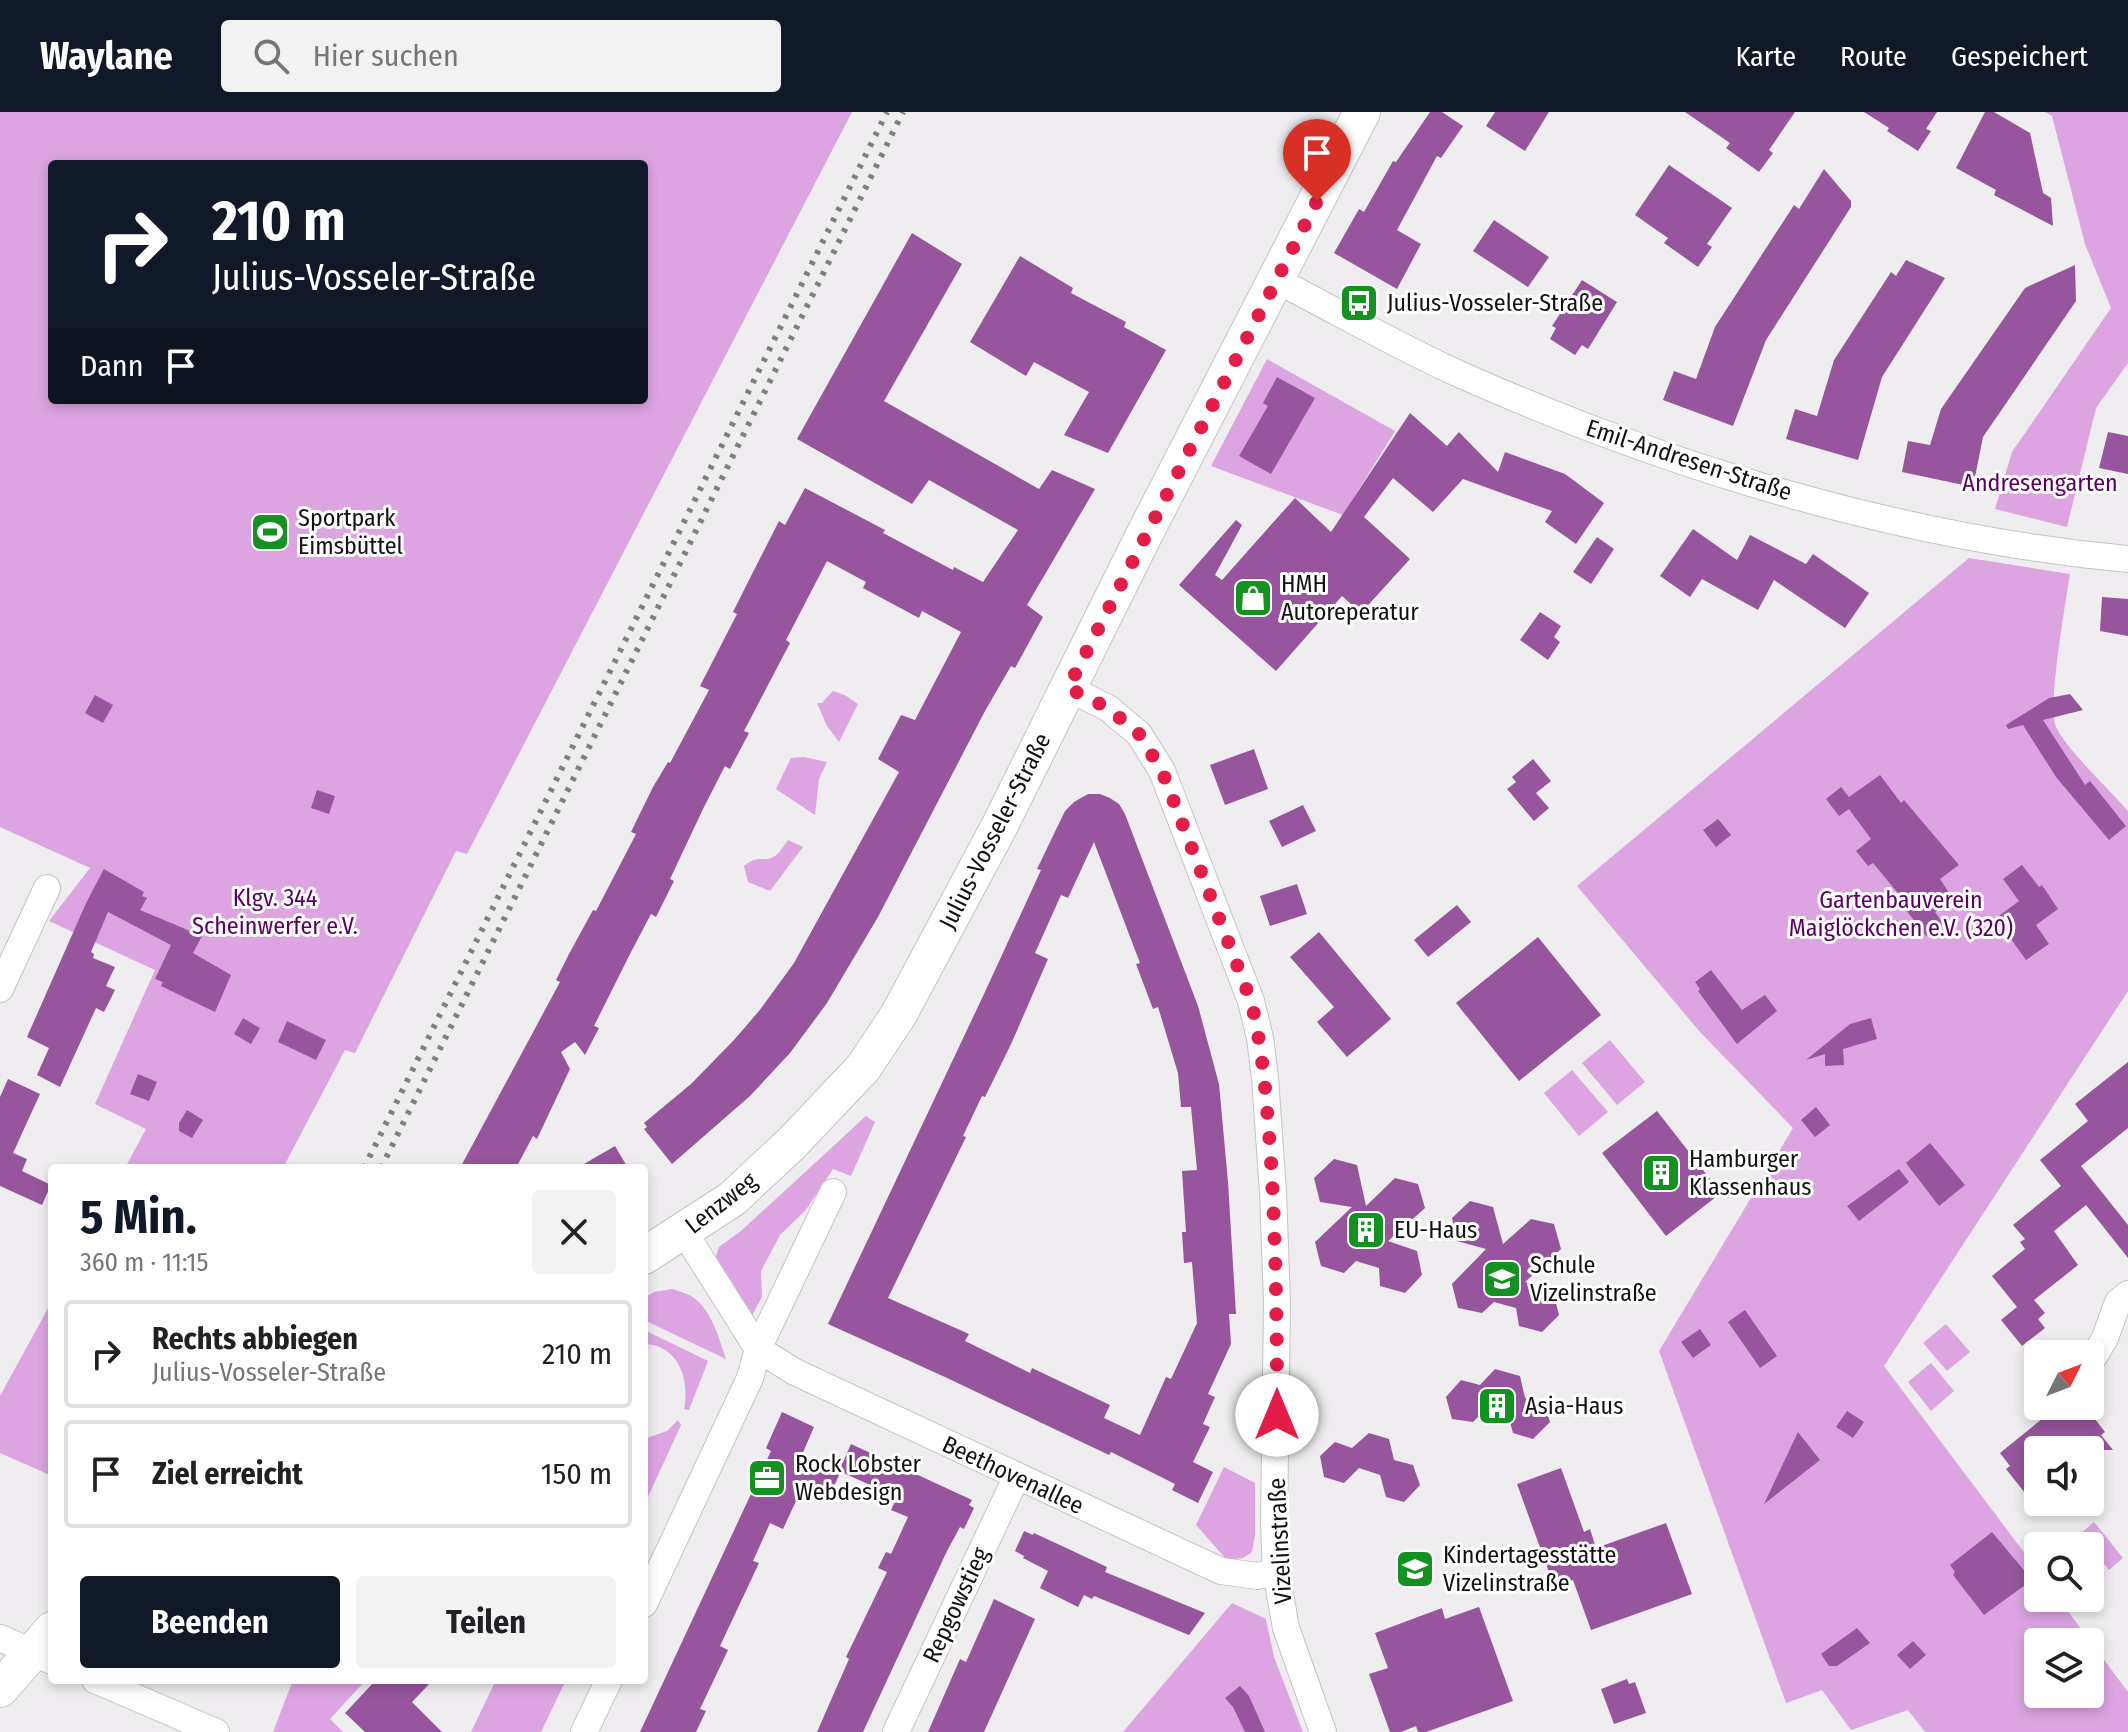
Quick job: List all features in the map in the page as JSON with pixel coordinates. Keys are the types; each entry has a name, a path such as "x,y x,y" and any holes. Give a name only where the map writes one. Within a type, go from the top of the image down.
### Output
{"street":[{"name":"Julius-Vosseler-Straße","path":"792,1143 863,1068 899,1014 1000,825 1362,112"},
{"name":"Emil-Andresen-Straße","path":"1276,280 1458,373 1627,442 1811,499 1886,517 2020,547 2128,559"},
{"name":"Vizelinstraße","path":"1068,688 1108,708 1139,734 1162,771 1251,1001 1260,1038 1273,1192 1277,1302 1276,1572 1286,1628 1323,1732"},
{"path":"0,989 47,888"},
{"name":"Lenzweg","path":"648,1254 732,1199 792,1143"},
{"path":"648,1595 750,1378 758,1349 833,1192"},
{"path":"684,1232 758,1349"},
{"path":"2104,1340 2118,1302 2128,1294"},
{"name":"Beethovenallee","path":"758,1349 795,1372 1016,1478 1221,1571 1257,1576 1276,1572"},
{"name":"Repgowstieg","path":"896,1732 1016,1478"},
{"path":"0,1689 34,1646"},
{"path":"104,1684 216,1732"},
{"path":"584,1732 607,1684"}],"green space":[{"name":"Klgv. 344 Scheinwerfer e.V.","path":"0,112 852,112 467,854 456,851 355,1053 345,1050 285,1164 127,1164 146,1129 95,1104 155,970 49,921 90,868 0,827"},
{"name":"Andresengarten","path":"2045,112 2128,112 2128,363 2096,408 2067,527 1995,509 2012,452 2111,308 2085,244 2052,116"},
{"path":"1267,359 1395,431 1343,515 1211,466"},
{"name":"Gartenbauverein Maiglöckchen e.V. (320)","path":"1969,558 2070,574 2058,653 2054,716 2061,736 2128,811 2128,991 1884,1366 2024,1552 2024,1612 2068,1612 2080,1628 2024,1628 2024,1708 2104,1708 2104,1660 2128,1692 2128,1732 1925,1732 1908,1710 1851,1730 1822,1690 1786,1703 1659,1351 1793,1128 1700,1032 1577,886"},
{"path":"833,691 858,704 839,742 827,726 817,703 822,703"},
{"path":"804,757 827,762 819,779 815,815 776,789 791,758"},
{"path":"788,840 803,847 770,891 748,882 744,866 753,860 775,856"},
{"path":"1610,1040 1645,1082 1617,1105 1582,1063"},
{"path":"1572,1070 1608,1112 1579,1136 1544,1093"},
{"path":"866,1116 875,1122 851,1176 833,1169 805,1211 780,1235 761,1271 762,1297 750,1319 714,1262 719,1247 741,1231"},
{"path":"672,1289 698,1301 713,1324 726,1359 648,1322 648,1296"},
{"path":"48,1308 48,1474 0,1453 0,1396"},
{"path":"1946,1324 1970,1352 1947,1371 1923,1343"},
{"path":"648,1332 708,1361 689,1410 684,1409 685,1387 679,1366 666,1350 648,1345"},
{"path":"1931,1363 1954,1391 1931,1411 1908,1382"},
{"path":"678,1420 681,1425 648,1497 648,1438 667,1431"},
{"path":"1224,1467 1255,1483 1252,1552 1243,1558 1227,1560 1196,1525"},
{"path":"2094,1522 2102,1532 2082,1532"},
{"path":"2104,1534 2123,1558 2109,1570 2104,1564"},
{"path":"1232,1603 1266,1619 1274,1657 1303,1732 1123,1732"},
{"path":"291,1684 362,1684 330,1719 343,1732 273,1732"},
{"path":"494,1684 564,1684 541,1732 471,1732"}],"building":[{"path":"1430,112 1442,112 1463,126 1441,158 1437,156 1397,230 1421,244 1397,289 1334,253 1359,209 1364,212 1393,161 1396,162"},
{"path":"1495,112 1549,112 1525,151 1486,126"},
{"path":"1685,112 1795,112 1769,150 1773,153 1759,172 1726,148 1730,143"},
{"path":"1864,112 1937,112 1926,129 1931,131 1918,151"},
{"path":"1985,112 1994,112 2030,133 2043,193 2051,198 2053,226 1994,195 1996,190 1956,168"},
{"path":"1669,165 1732,208 1707,244 1712,247 1698,267 1664,243 1668,238 1635,215"},
{"path":"1824,169 1851,201 1851,207 1766,340 1733,426 1663,400 1674,371 1696,379 1715,327 1794,205 1799,209"},
{"path":"1494,220 1549,257 1528,287 1473,251"},
{"path":"912,233 962,264 884,401 1039,489 1052,470 1095,489 1027,605 1043,617 1015,668 1011,666 985,711 878,917 827,1003 790,1053 750,1096 672,1164 644,1129 647,1127 644,1123 691,1084 734,1040 794,963 899,772 878,759 901,715 915,720 961,632 922,611 919,618 863,588 866,582 827,561 786,640 790,643 744,731 749,733 730,769 725,766 704,807 670,879 674,881 656,917 651,914 630,954 594,1026 599,1028 585,1055 575,1042 561,1052 570,1069 537,1139 533,1136 518,1164 462,1164 560,982 556,980 569,954 593,910 596,911 636,834 631,832 653,787 670,763 709,690 700,686 737,614 733,612 748,582 779,521 785,525 805,488 953,570 954,567 983,582 1018,530 929,480 912,504 797,439"},
{"path":"1020,256 1073,288 1071,293 1126,322 1124,327 1166,350 1108,453 1064,435 1089,392 1034,362 1026,376 970,342"},
{"path":"1906,260 1945,278 1882,377 1858,460 1786,439 1795,409 1817,416 1834,360 1891,272 1896,276"},
{"path":"2075,265 2076,301 1983,437 1973,487 1902,472 1908,441 1930,445 1941,409 2025,288"},
{"path":"1582,280 1617,302 1588,349 1582,345 1575,355 1550,339 1556,328 1552,326"},
{"path":"1277,377 1315,398 1271,474 1239,456 1268,406 1263,403"},
{"path":"1410,413 1447,446 1459,432 1498,472 1505,452 1565,474 1604,503 1576,544 1545,522 1552,511 1463,479 1433,512 1393,478 1364,517 1410,559 1361,613 1342,596 1276,671 1179,585 1236,520 1242,525 1215,575 1222,580 1295,498 1331,532"},
{"path":"2108,432 2128,436 2128,474 2099,468"},
{"path":"1693,529 1737,560 1750,535 1806,564 1813,554 1869,593 1845,628 1774,580 1758,610 1702,579 1690,597 1660,576"},
{"path":"1597,537 1614,549 1591,584 1573,572"},
{"path":"2102,597 2128,599 2128,636 2100,631"},
{"path":"1540,612 1561,626 1554,637 1560,642 1548,660 1520,640"},
{"path":"2070,694 2083,710 2043,720 2085,785 2090,781 2126,826 2109,840 2056,777 2023,725 2008,729 2006,725 2049,698"},
{"path":"95,695 113,705 103,723 85,713"},
{"path":"1254,749 1268,789 1225,805 1210,765"},
{"path":"1533,759 1551,781 1536,793 1549,808 1534,821 1507,789 1516,782 1512,777"},
{"path":"1880,775 1901,803 1904,800 1959,865 1940,879 1953,899 1935,912 1943,923 1926,936 1899,901 1902,898 1873,863 1868,866 1856,851 1871,839 1849,809 1839,816 1826,799 1841,787 1849,797"},
{"path":"317,790 335,796 329,814 311,808"},
{"path":"1088,794 1100,794 1119,804 1125,814 1198,1006 1219,1084 1236,1314 1229,1314 1231,1344 1208,1394 1215,1397 1203,1424 1210,1427 1193,1462 1213,1472 1198,1503 1172,1490 1175,1484 1111,1452 1109,1455 828,1324 1041,870 1037,869 1065,811","holes":["1094,842 1140,963 1136,964 1153,1009 1158,1007 1178,1073 1181,1107 1191,1107 1197,1170 1182,1171 1186,1232 1182,1232 1184,1263 1192,1262 1197,1323 1171,1379 1166,1377 1140,1435 1104,1418 1110,1405 1032,1368 1030,1373 965,1341 969,1334 888,1298 966,1137 963,1136 982,1096 985,1097 1012,1042 1048,959 1035,953 1061,895 1068,898"]},
{"path":"1303,805 1316,831 1282,847 1269,821"},
{"path":"1718,819 1731,835 1716,847 1703,830"},
{"path":"2022,865 2039,887 2042,885 2058,909 2036,925 2049,944 2026,960 1996,918 2019,901 2003,879"},
{"path":"104,869 144,892 142,896 147,898 140,910 202,936 193,953 231,975 215,1012 161,986 163,982 155,979 171,945 108,912 91,952 93,958 115,967 106,986 115,990 104,1012 96,1008 60,1087 37,1075 49,1048 27,1037"},
{"path":"1297,884 1307,914 1270,926 1260,896"},
{"path":"1457,905 1471,922 1428,957 1414,940"},
{"path":"1319,932 1391,1019 1347,1057 1317,1022 1334,1007 1290,957"},
{"path":"1538,937 1601,1015 1519,1081 1456,1003"},
{"path":"1711,970 1742,1010 1765,995 1777,1011 1737,1044 1698,991 1700,989 1695,982"},
{"path":"243,1018 260,1028 251,1044 234,1034"},
{"path":"1871,1018 1877,1039 1843,1049 1844,1065 1825,1066 1825,1054 1806,1060 1850,1024"},
{"path":"287,1021 326,1040 316,1060 278,1042"},
{"path":"2128,1062 2128,1128 2081,1166 2128,1225 2128,1258 2086,1205 2054,1231 2078,1265 2034,1300 2045,1313 2038,1319 2045,1328 2030,1340 2024,1340 2022,1346 2001,1320 2017,1307 1992,1276 2025,1249 2020,1242 2025,1239 2013,1225 2061,1186 2040,1160 2088,1121 2075,1104"},
{"path":"138,1074 157,1082 149,1101 130,1094"},
{"path":"8,1079 40,1094 13,1153 27,1159 22,1171 48,1184 42,1205 0,1186 0,1097"},
{"path":"1816,1107 1830,1125 1815,1137 1801,1120"},
{"path":"187,1110 203,1120 192,1138 179,1131 179,1123"},
{"name":"Hamburger Klassenhaus","path":"1657,1111 1721,1193 1666,1236 1602,1153"},
{"path":"1930,1143 1965,1185 1939,1206 1906,1163"},
{"path":"615,1146 626,1164 584,1164"},
{"name":"EU-Haus","path":"1334,1159 1357,1165 1366,1206 1395,1178 1418,1184 1425,1208 1388,1241 1417,1251 1422,1275 1405,1293 1380,1286 1379,1268 1356,1261 1344,1273 1321,1266 1315,1242 1352,1207 1320,1202 1314,1178"},
{"path":"1899,1169 1909,1182 1859,1221 1847,1206"},
{"path":"1470,1201 1493,1207 1503,1244 1531,1219 1554,1224 1561,1249 1525,1282 1553,1291 1559,1315 1542,1332 1519,1326 1516,1308 1494,1302 1482,1313 1458,1308 1452,1284 1486,1249 1457,1241 1452,1218"},
{"path":"1745,1310 1777,1356 1760,1368 1728,1322"},
{"path":"1700,1329 1711,1345 1693,1358 1681,1342"},
{"name":"Asia-Haus","path":"1495,1369 1520,1376 1525,1398 1544,1403 1550,1422 1533,1439 1513,1433 1502,1393 1473,1422 1452,1419 1446,1397 1461,1380 1480,1385"},
{"path":"1847,1411 1864,1422 1853,1438 1836,1427"},
{"path":"782,1412 814,1427 801,1457 840,1473 830,1495 804,1484 783,1529 770,1523 753,1561 759,1563 720,1646 728,1650 700,1709 706,1711 696,1732 640,1732 771,1451 766,1448"},
{"path":"2041,1420 2096,1420 2105,1432 2102,1436 2024,1436 2024,1492 2006,1469 2010,1466 2000,1453"},
{"path":"1798,1432 1820,1460 1764,1504"},
{"path":"1369,1433 1389,1439 1394,1460 1413,1465 1420,1485 1404,1502 1386,1497 1380,1475 1359,1468 1344,1483 1324,1477 1320,1456 1335,1442 1352,1448"},
{"path":"2104,1439 2113,1450 2104,1450"},
{"path":"851,1444 972,1500 969,1505 974,1508 964,1529 960,1527 947,1551 863,1732 817,1732 849,1659 846,1657 887,1572 878,1568 886,1552 891,1554 908,1517 891,1510 897,1497 839,1471"},
{"path":"1561,1468 1584,1532 1590,1529 1596,1548 1666,1523 1692,1594 1591,1630 1573,1580 1554,1586 1517,1484"},
{"path":"1024,1531 1107,1567 1105,1572 1205,1613 1189,1635 1094,1596 1092,1599 1084,1595 1078,1607 1040,1588 1048,1571 1015,1551"},
{"path":"1992,1532 2024,1570 2024,1586 1984,1615 1953,1575 1955,1572 1950,1565"},
{"path":"994,1599 1035,1619 984,1732 928,1732 960,1659 966,1662"},
{"path":"1479,1607 1513,1701 1426,1732 1418,1732 1416,1726 1401,1732 1390,1732 1369,1674 1388,1668 1375,1633 1442,1608 1445,1619"},
{"path":"1857,1628 1870,1643 1837,1666 1829,1666 1821,1654"},
{"path":"1913,1641 1926,1655 1910,1669 1897,1655"},
{"path":"1627,1679 1629,1684 1635,1682 1646,1713 1614,1724 1601,1689"},
{"path":"372,1684 429,1684 412,1702 442,1732 365,1732 345,1713"},
{"path":"1240,1686 1249,1696 1265,1732 1245,1732 1225,1698"}],"railway":[{"path":"366,1164 887,112"},
{"path":"383,1164 903,112"}],"place":[{"name":"Julius-Vosseler-Straße","path":"1359,303"},
{"name":"Sportpark Eimsbüttel","path":"270,532"},
{"name":"HMH Autoreperatur","path":"1253,598"},
{"name":"Hamburger Klassenhaus","path":"1661,1173"},
{"name":"EU-Haus","path":"1366,1230"},
{"name":"Schule Vizelinstraße","path":"1502,1279"},
{"name":"Asia-Haus","path":"1497,1406"},
{"name":"Rock Lobster Webdesign","path":"767,1478"},
{"name":"Kindertagesstätte Vizelinstraße","path":"1415,1569"}],"route":[{"path":"1277,1415 1273,1192 1265,1078 1251,1001 1162,771 1139,734 1108,708 1068,688 1317,201"}]}
